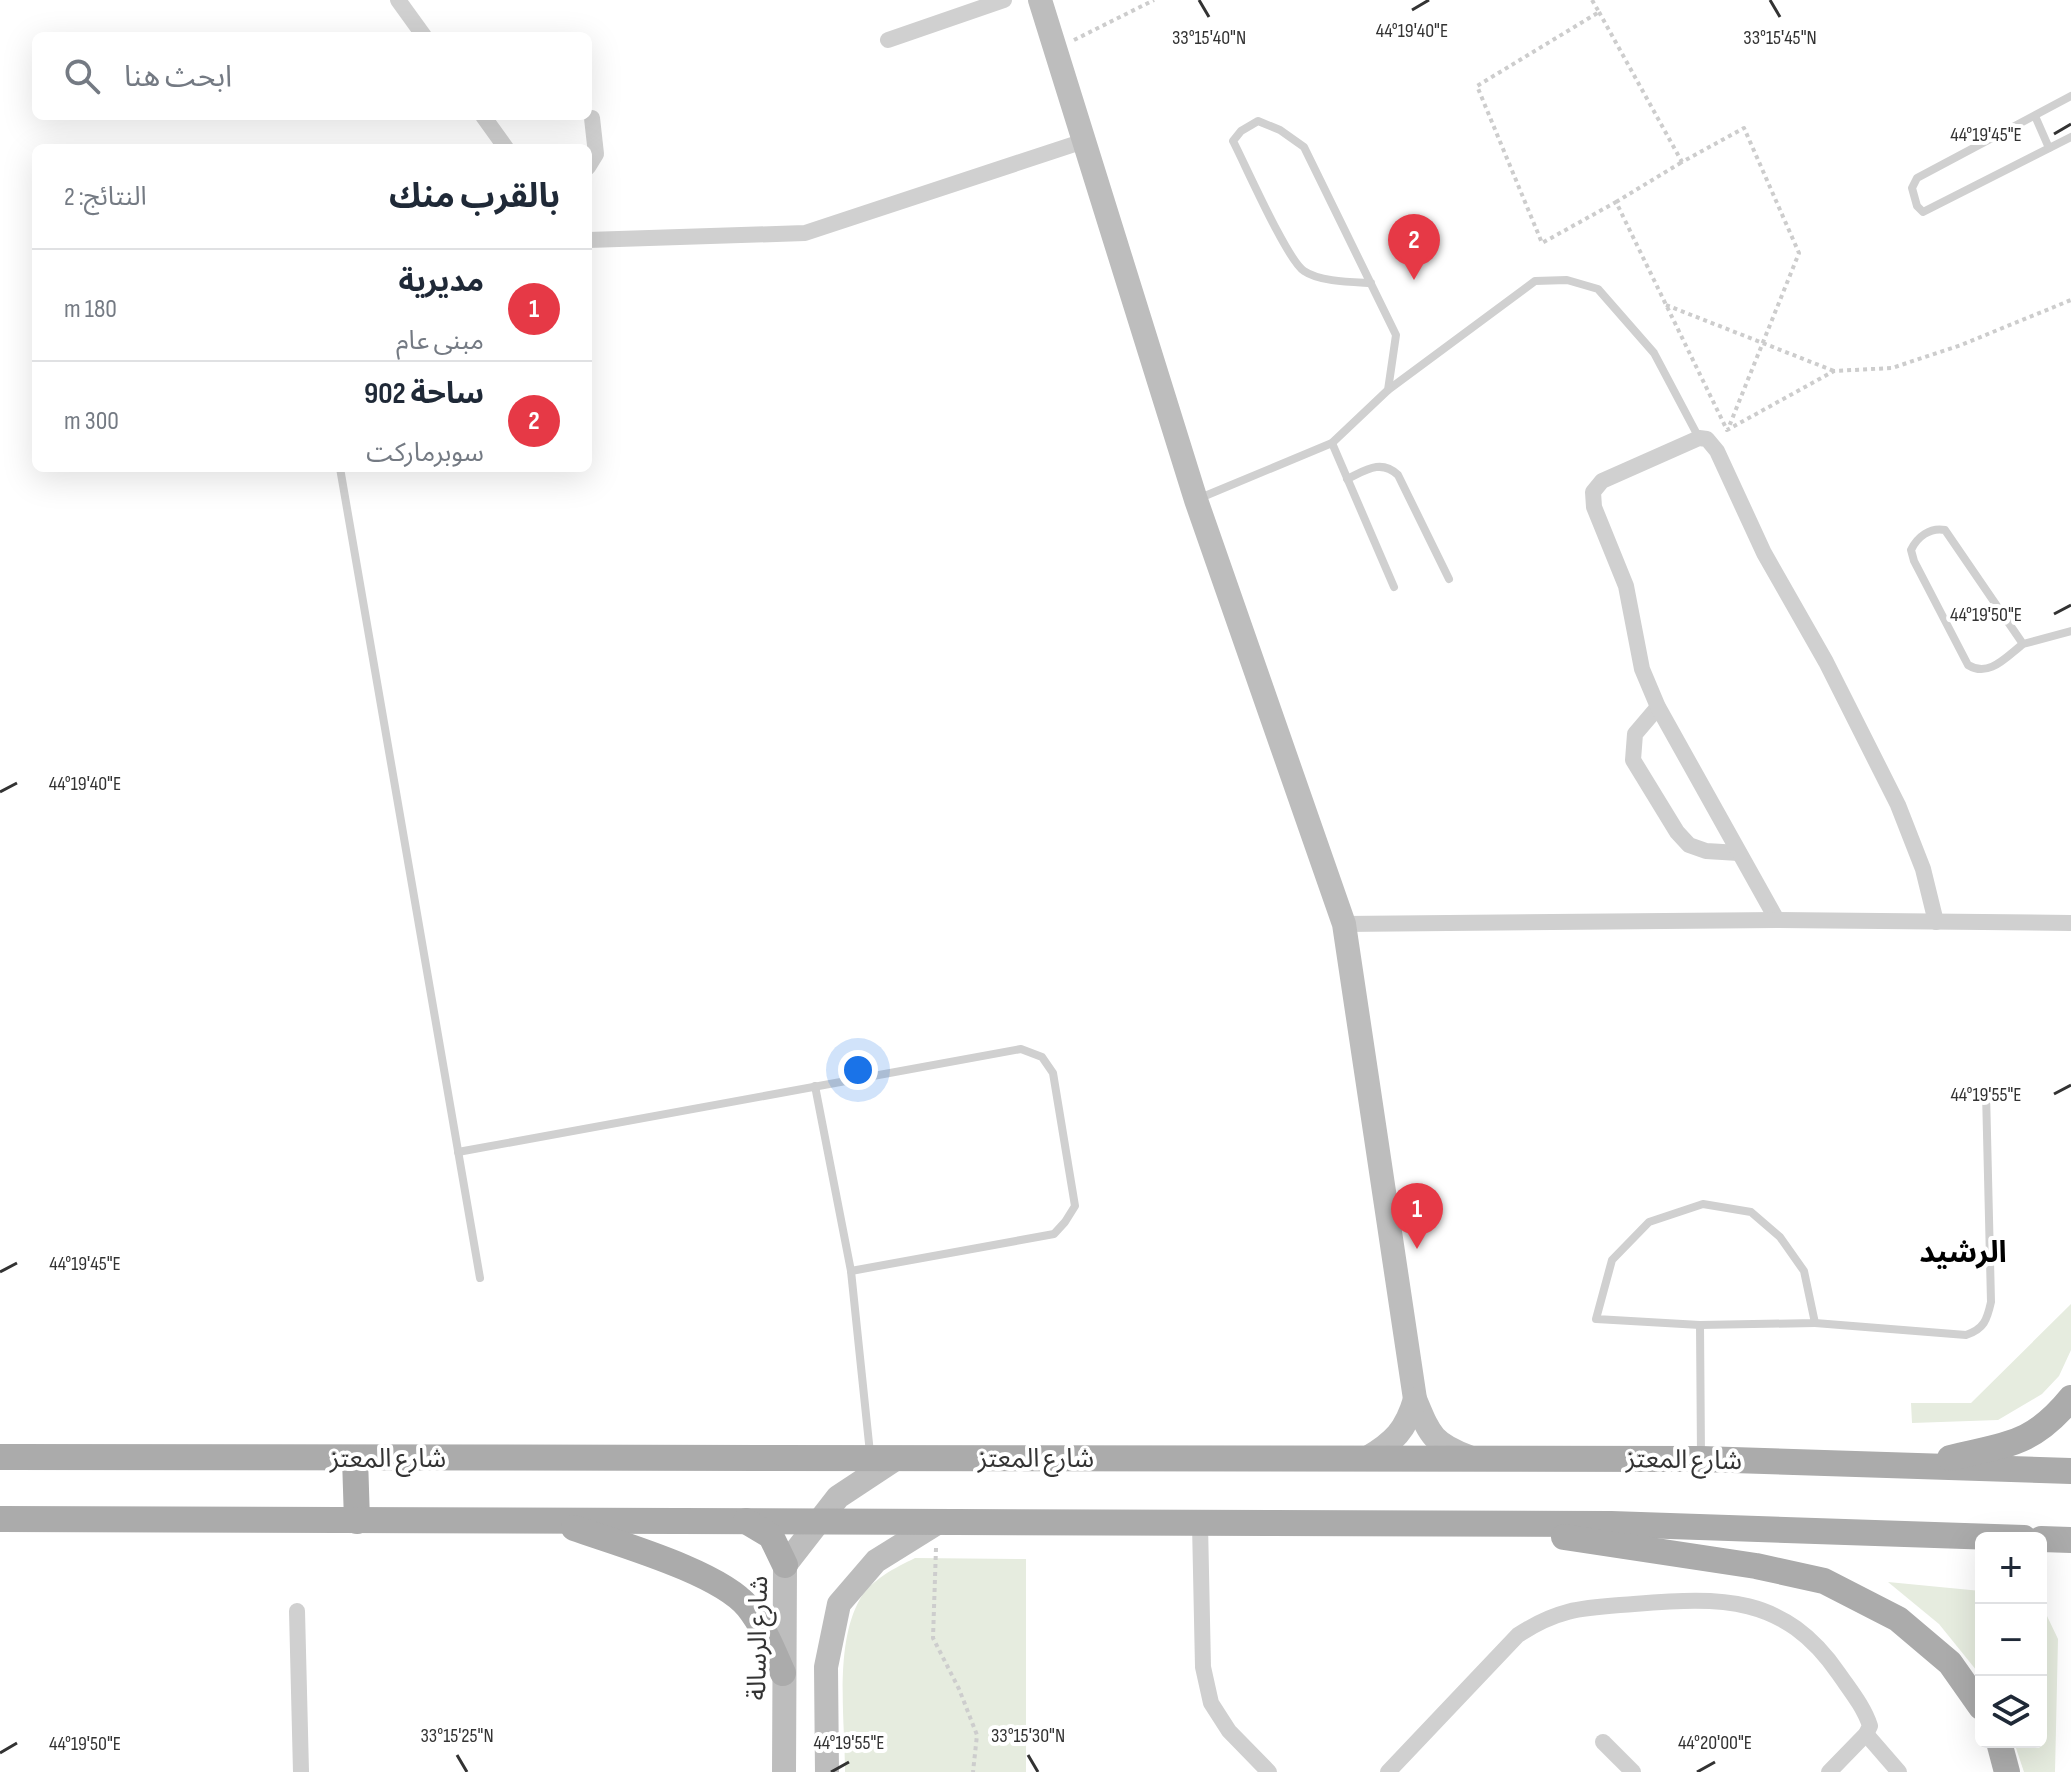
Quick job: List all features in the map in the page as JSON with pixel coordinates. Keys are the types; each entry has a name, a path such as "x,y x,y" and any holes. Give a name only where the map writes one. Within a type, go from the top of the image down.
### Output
{"main road":[{"path":"1918,1465 2028,1438 2052,1421 2071,1398"},
{"name":"شارع المعتز","path":"0,1457 1701,1459 2071,1471"},
{"path":"355,1458 357,1521"},
{"path":"0,1519 1611,1524 1975,1536"},
{"path":"555,1521 712,1580 747,1605 768,1638 783,1673"},
{"path":"746,1521 771,1536 785,1565"},
{"path":"1477,1524 1756,1566 1824,1581 1898,1619 1950,1663 1975,1698"},
{"path":"2047,1539 2071,1540"},
{"path":"2001,1748 2007,1772"}],"street":[{"path":"398,0 421,32"},
{"path":"888,40 1004,0"},
{"path":"1040,0 1196,500 1344,924 1415,1399 1426,1426 1443,1447 1471,1458"},
{"path":"592,118 596,154 592,160"},
{"path":"486,120 503,144"},
{"path":"592,240 805,233 1084,141"},
{"path":"1777,920 1658,707 1642,669 1626,586 1594,507 1593,492 1602,481 1699,438 1707,439 1717,451 1764,553 1826,662 1898,805 1923,869 1936,922"},
{"path":"1658,707 1635,734 1633,760 1677,832 1689,845 1706,851 1739,853"},
{"path":"1344,924 1777,920 2071,923"},
{"path":"1367,1458 1392,1443 1410,1418 1415,1399"},
{"name":"شارع الرسالة","path":"784,1772 785,1565 838,1497 884,1458"},
{"path":"827,1772 826,1667 839,1604 876,1561 937,1523"},
{"path":"1200,1524 1203,1667 1211,1703 1229,1731 1269,1772"},
{"path":"1388,1772 1518,1635 1543,1619 1576,1609 1695,1600 1719,1600 1755,1607 1803,1632 1833,1665 1870,1726 1829,1772"},
{"path":"297,1611 301,1772"},
{"path":"1866,1734 1899,1772"},
{"path":"1603,1742 1633,1772"}],"lane":[{"path":"2071,96 1917,178 1912,188 1917,206 1923,212 2071,137"},
{"path":"2035,116 2049,148"},
{"path":"1371,283 1341,282 1304,271 1286,247 1233,141 1241,131 1258,121 1280,130 1304,147 1371,283 1396,335 1388,390"},
{"path":"1196,500 1332,443 1388,390 1535,281 1567,280 1598,289 1654,353 1699,438"},
{"path":"1332,443 1394,587"},
{"path":"1347,479 1378,465 1390,467 1398,475 1449,579"},
{"path":"341,472 480,1278"},
{"path":"2023,644 1945,530 1938,528 1916,539 1911,550 1914,561 1968,665 1978,671 1987,670 2023,644 2071,631"},
{"path":"458,1152 1021,1049 1042,1057 1053,1073 1075,1206 1065,1222 1054,1234 851,1271"},
{"path":"815,1086 884,1458"},
{"path":"1815,1323 1804,1271 1780,1237 1751,1212 1703,1204 1649,1222 1612,1260 1596,1319 1700,1325 1815,1323 1966,1335 1978,1331 1987,1320 1991,1302 1986,1092"},
{"path":"1700,1325 1701,1459"}],"path":[{"path":"1055,49 1154,0"},
{"path":"1592,0 1682,162"},
{"path":"1599,12 1477,86 1542,243 1744,128 1799,253 1727,430"},
{"path":"1616,202 1727,430"},
{"path":"1666,305 1834,371 1892,368 1961,345 2071,300"},
{"path":"1727,430 1834,371"},
{"path":"937,1523 933,1638 959,1689 977,1735 973,1772"}],"shaded area":[{"path":"2071,1304 2071,1350 2059,1376 2042,1394 1998,1420 1912,1423 1911,1403 1971,1403"},
{"path":"915,1558 1026,1559 1026,1772 845,1772 844,1660 852,1618 860,1599 871,1586"},
{"path":"1888,1582 1975,1590 1975,1669 1939,1624"},
{"path":"2047,1616 2058,1639 2055,1772 2024,1772 2016,1748 2047,1748"}],"place":[{"name":"ساحة 902","path":"1414,280"},
{"name":"مديرية","path":"1417,1249"}],"district":[{"name":"الرشيد","path":"1963,1252"}]}
